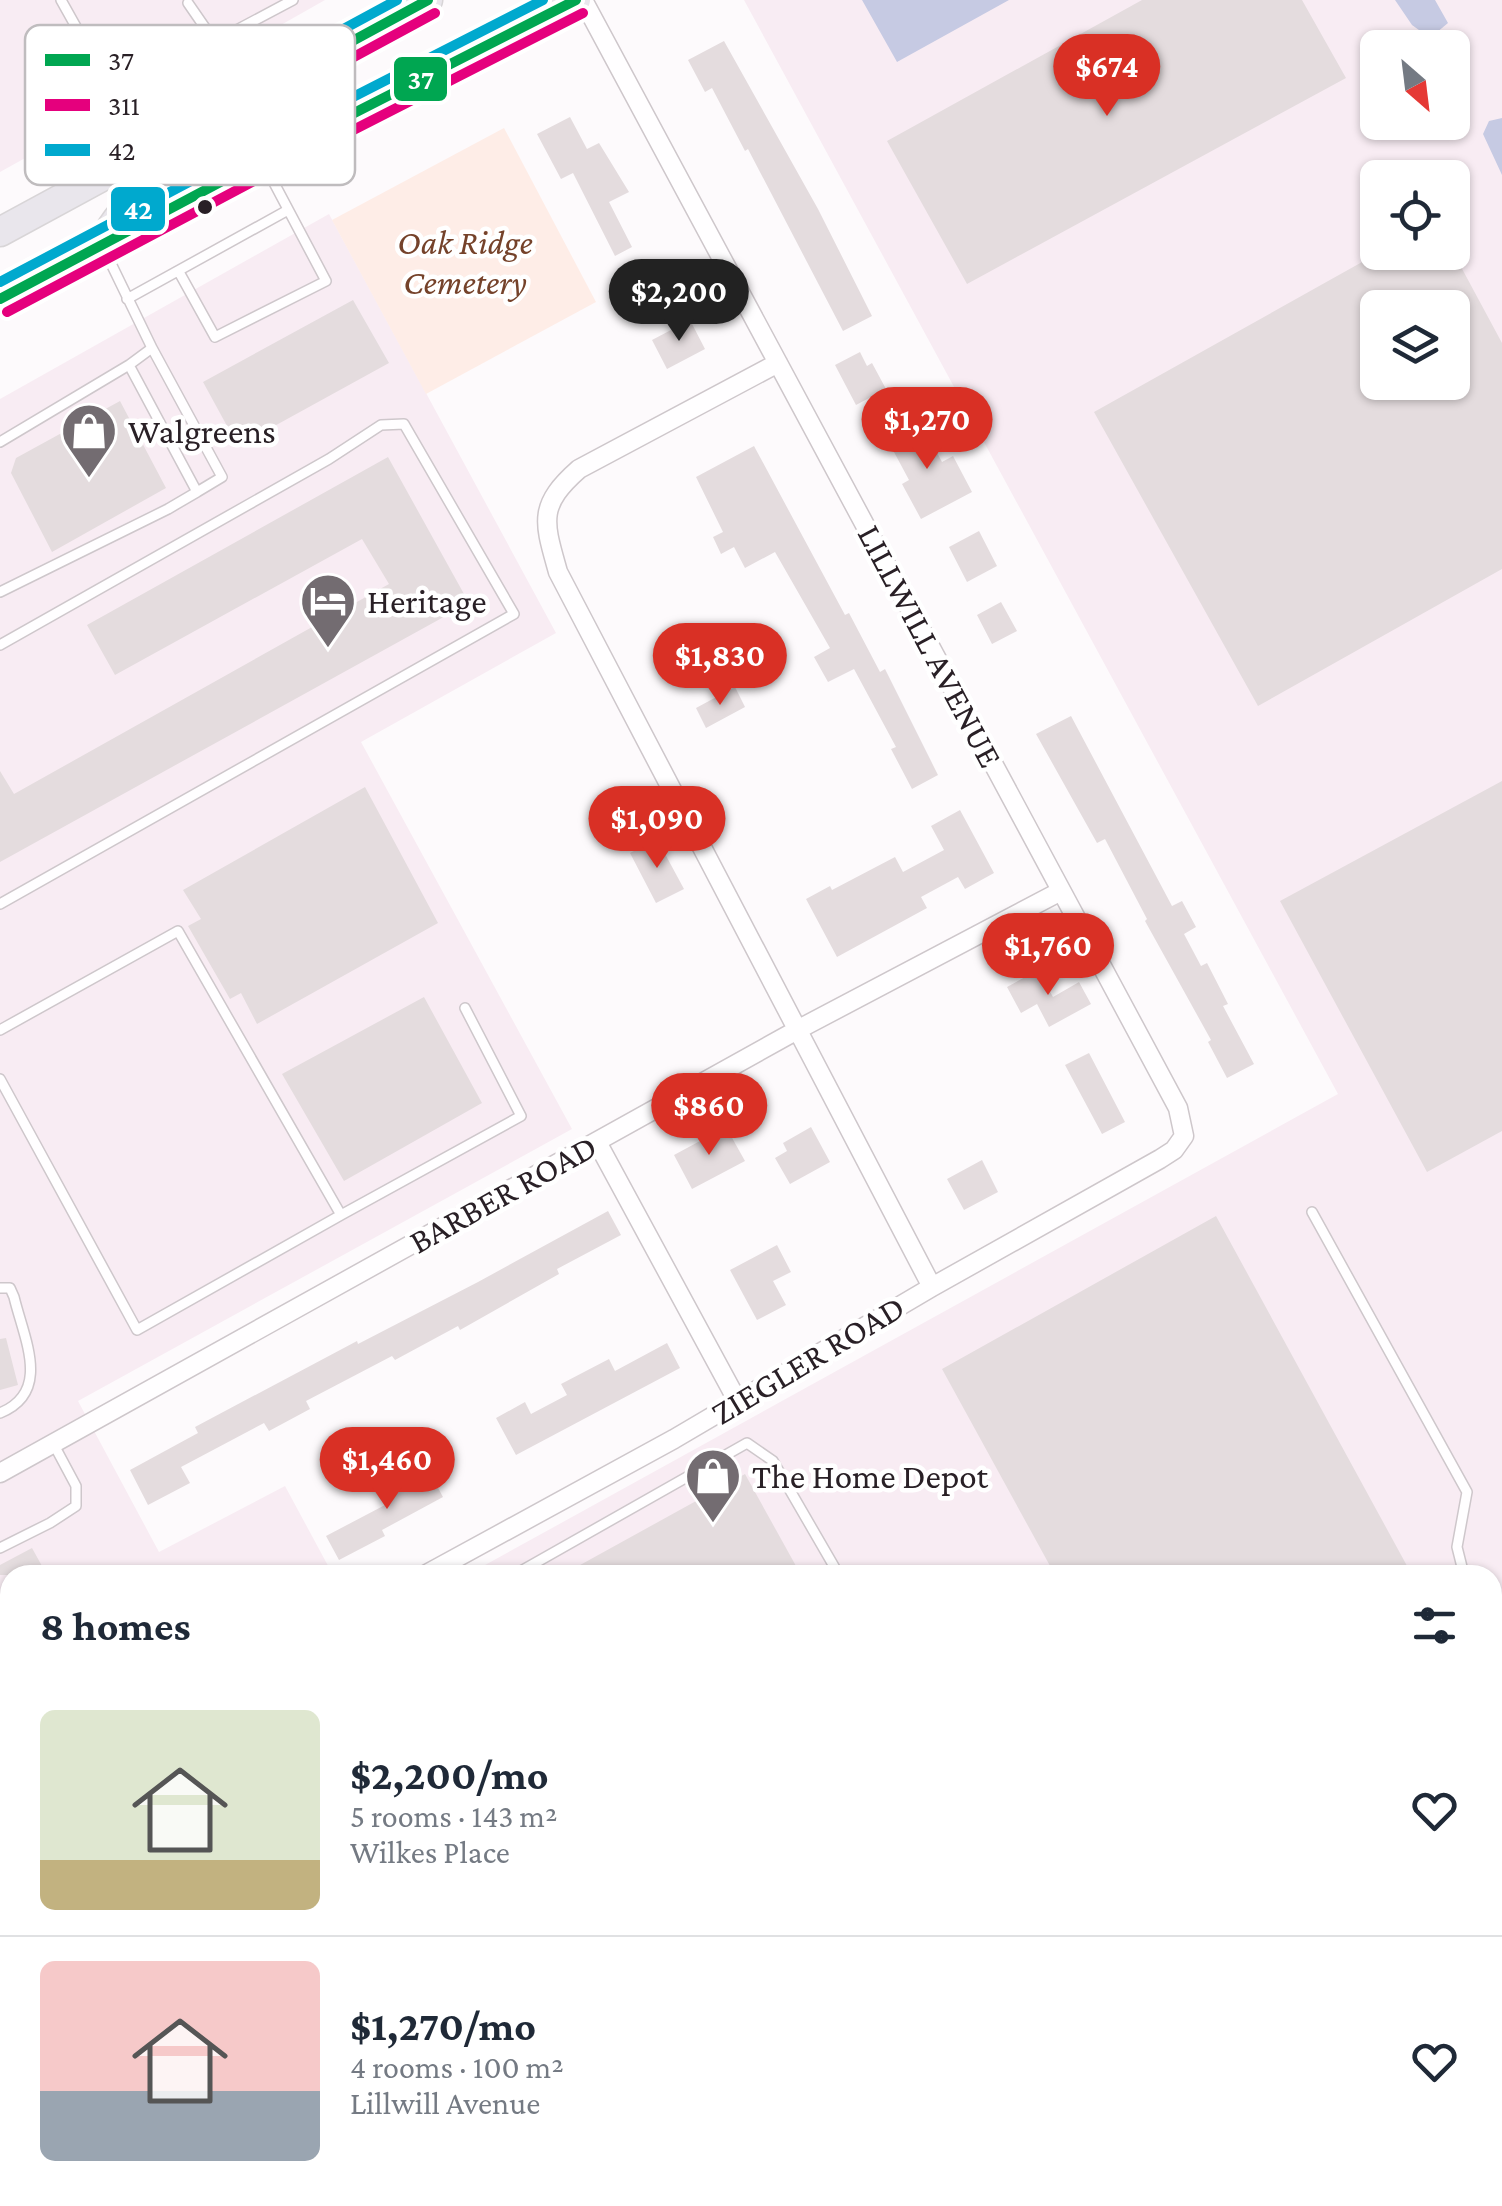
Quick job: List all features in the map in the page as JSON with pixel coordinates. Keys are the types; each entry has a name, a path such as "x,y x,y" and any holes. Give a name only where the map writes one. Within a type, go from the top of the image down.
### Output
{"main road":[{"path":"355,39 428,0"},
{"path":"355,113 579,0"},
{"path":"0,232 87,185"},
{"path":"102,244 116,217 149,185"},
{"path":"0,300 214,185"}],"street":[{"name":"LILLWILL AVENUE","path":"579,0 1178,1108 1184,1136"},
{"path":"778,363 578,469 560,486 547,508 548,536 558,572 932,1287"},
{"name":"BARBER ROAD","path":"0,1473 1060,890"},
{"name":"ZIEGLER ROAD","path":"443,1565 738,1402 1160,1159 1174,1150 1184,1136"},
{"path":"597,1142 738,1402"}],"lane":[{"path":"61,0 75,25"},
{"path":"245,25 293,0"},
{"path":"188,3 203,25"},
{"path":"179,272 215,337 326,280 275,185"},
{"path":"128,298 288,210"},
{"path":"0,592 168,510 222,476 152,348 102,244"},
{"path":"0,442 152,348"},
{"path":"128,365 197,492"},
{"path":"0,645 329,459 382,425 404,424 514,614 0,904"},
{"path":"0,1030 178,931 341,1215"},
{"path":"0,1079 137,1330 521,1116 465,1008"},
{"path":"1312,1212 1466,1492 1457,1547 1462,1565"},
{"path":"0,1288 10,1288 14,1297 31,1386 18,1404 0,1413"},
{"path":"0,1548 76,1506 76,1486 53,1443"},
{"path":"532,1565 748,1443 774,1461 833,1565"}],"shaded area":[{"path":"0,0 325,0 281,25 25,25 25,158 0,172"},
{"path":"744,0 1502,0 1502,1565 485,1565 1338,1094"},
{"path":"329,214 556,633 361,742 572,1129 78,1401 159,1552 285,1486 328,1565 0,1565 0,399"}],"green space":[{"name":"Oak Ridge Cemetery","path":"504,128 596,302 426,394 332,220"}],"water":[{"path":"862,0 1009,0 897,62"},
{"path":"1395,0 1435,0 1448,23 1440,30 1419,30"},
{"path":"1502,118 1502,175 1483,134 1489,121"}],"building":[{"path":"1142,0 1302,0 1346,78 967,284 887,141"},
{"path":"724,41 818,209 872,316 843,331 748,149 745,151 712,88 705,92 688,60"},
{"path":"570,117 587,149 599,143 629,192 609,202 632,247 615,256 573,173 561,179 537,134"},
{"path":"667,262 680,287 646,305 633,280"},
{"path":"1360,263 1360,270 1463,270 1502,343 1502,569 1258,706 1094,412"},
{"path":"353,300 389,363 238,446 203,382"},
{"path":"690,320 705,349 667,369 652,340"},
{"path":"860,352 867,366 872,363 886,389 856,405 835,365"},
{"name":"Walgreens","path":"120,401 166,488 52,552 11,473 16,458"},
{"path":"920,421 942,462 953,456 972,492 921,519 902,484 909,480 887,439"},
{"path":"754,446 845,615 849,613 880,672 885,669 938,775 912,789 891,749 896,747 854,669 828,682 814,657 830,648 775,552 745,568 734,547 721,554 713,537 723,532 696,477"},
{"name":"Heritage","path":"388,457 469,603 0,862 0,771 14,794 389,584 362,539 115,675 87,625"},
{"path":"979,531 997,566 967,582 949,547"},
{"path":"1001,602 1017,631 992,644 977,615"},
{"path":"735,687 745,707 706,728 696,708"},
{"path":"1071,716 1172,906 1182,901 1196,927 1184,934 1201,966 1207,963 1228,1004 1223,1006 1254,1064 1227,1078 1208,1042 1211,1040 1105,839 1097,843 1036,734"},
{"path":"1502,781 1502,1131 1427,1172 1280,901"},
{"path":"365,787 438,923 257,1024 241,993 230,999 188,926 201,919 183,890"},
{"path":"960,810 994,873 965,889 958,877 921,897 927,908 837,957 806,899 895,857 903,872 944,850 931,826"},
{"path":"657,839 684,889 656,903 630,853"},
{"path":"1038,970 1053,997 1079,982 1091,1004 1049,1027 1037,1004 1021,1013 1007,987"},
{"path":"424,997 482,1103 344,1181 282,1074"},
{"path":"1089,1053 1125,1122 1102,1134 1065,1065"},
{"path":"726,1127 745,1161 692,1189 674,1155"},
{"path":"811,1127 830,1162 790,1184 775,1158 787,1151 783,1143"},
{"path":"982,1160 998,1192 964,1210 947,1179"},
{"path":"608,1211 621,1235 557,1269 559,1274 460,1330 458,1326 395,1360 392,1356 306,1401 310,1409 269,1431 264,1423 181,1467 190,1483 148,1505 130,1470 198,1433 195,1427"},
{"path":"1216,1216 1407,1565 1050,1565 942,1369"},
{"path":"777,1245 791,1272 773,1281 786,1305 757,1320 730,1270"},
{"path":"6,1338 18,1385 0,1390 0,1339"},
{"path":"667,1343 680,1368 516,1455 496,1418 525,1402 531,1414 567,1395 561,1384 609,1359 615,1371"},
{"path":"426,1466 443,1497 382,1530 385,1536 339,1560 326,1536 385,1505 378,1491"},
{"name":"The Home Depot","path":"745,1474 795,1565 580,1565"},
{"path":"32,1548 41,1565 0,1565"}],"transit line":[{"name":"42","path":"351,25 397,0"},
{"name":"37","path":"355,40 428,0"},
{"name":"42","path":"355,96 543,0"},
{"name":"37","path":"355,113 576,0"},
{"name":"311","path":"355,56 435,13"},
{"name":"311","path":"355,129 583,13"},
{"name":"42","path":"0,282 183,185"},
{"name":"37","path":"0,299 215,185"},
{"name":"311","path":"7,312 246,185"}],"place":[{"name":"Walgreens","path":"89,480"},
{"name":"Heritage","path":"328,650"},
{"name":"The Home Depot","path":"713,1525"}]}
